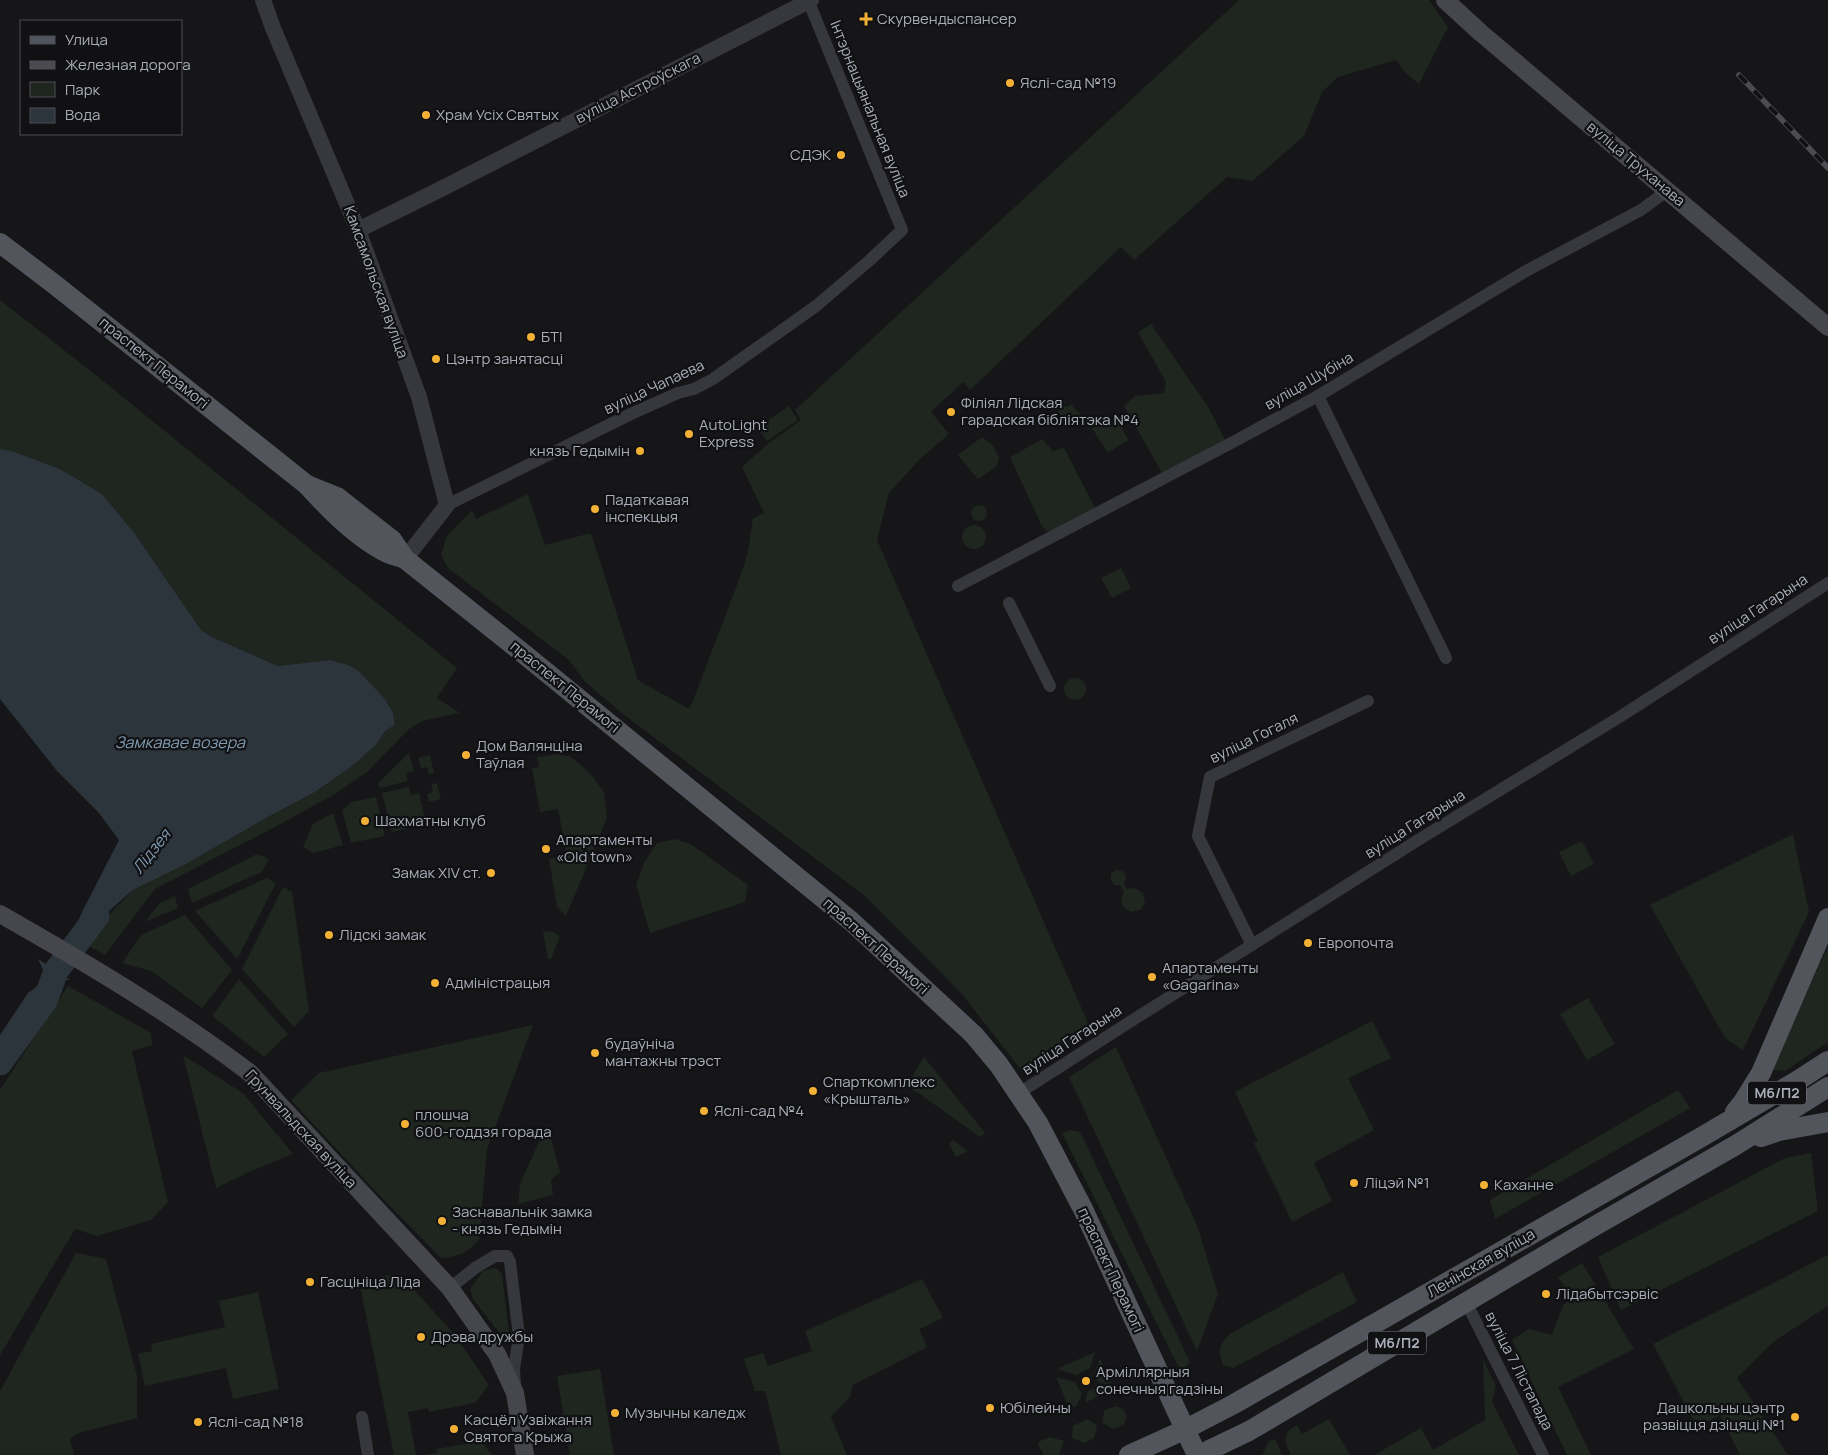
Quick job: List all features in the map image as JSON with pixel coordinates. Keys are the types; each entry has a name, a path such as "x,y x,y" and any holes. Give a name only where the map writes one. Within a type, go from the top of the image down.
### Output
{"main road":[{"name":"вуліца Труханава","path":"1445,0 1481,33 1828,327"},
{"name":"праспект Перамогі","path":"0,243 306,485 327,508 363,538 381,550 405,559 524,654 851,921 960,1021 999,1066 1038,1123 1083,1209 1184,1430 1198,1455"},
{"name":"Грунвальдская вуліца","path":"0,914 155,1006 216,1047 250,1073 450,1288 497,1354 515,1394 525,1455"},
{"path":"1725,1122 1743,1102 1761,1073 1828,918"},
{"name":"Ленінская вуліца","path":"1128,1455 1184,1430 1234,1404 1797,1081 1828,1061"},
{"name":"Ленінская вуліца","path":"1198,1455 1249,1431 1736,1145 1828,1086"},
{"path":"1736,1145 1780,1131 1828,1122"}],"street":[{"name":"Камсамольская вуліца","path":"263,0 358,230 419,396 447,505"},
{"name":"вуліца Астроўскага","path":"358,230 809,0"},
{"name":"Інтэрнацыянальная вуліца","path":"809,0 902,230"},
{"name":"вуліца Шубіна","path":"958,586 1318,396 1526,271 1641,210 1668,190"},
{"name":"вуліца Чапаева","path":"447,505 633,413 713,379 816,306 902,230"},
{"path":"1318,396 1446,658"},
{"path":"405,559 447,505"},
{"name":"вуліца Гагарына","path":"1019,1094 1423,837 1618,718 1828,583"},
{"path":"1009,603 1050,686"},
{"name":"вуліца Гогаля","path":"1252,945 1198,836 1210,777 1368,701"},
{"path":"450,1288 495,1256 507,1256 510,1262 519,1336 514,1369 515,1394"},
{"name":"вуліца 7 Лістапада","path":"1466,1302 1543,1455"},
{"path":"362,1417 368,1455"}],"green space":[{"path":"1239,0 1429,0 1448,27 1419,84 1405,72 1396,60 1338,77 1322,92 1304,136 1252,181 1227,177 1134,260 1121,247 970,390 963,382 931,412 949,434 919,460 889,493 877,540 1091,1030 1026,1076 961,993 865,896 623,714 585,682 569,660 448,568 441,555 447,536 472,510 476,519 528,494 545,545 591,533 638,680 689,709 743,569 753,518 764,513 742,467 769,443 801,420 795,410"},
{"path":"0,300 97,376 457,668 437,698 460,713 422,721 409,729 368,771 335,794 155,889 105,955 87,945 100,924 133,890 188,863 315,792 351,767 376,745 385,731 395,725 393,712 384,698 359,671 348,665 330,660 278,666 212,637 201,630 135,534 102,494 60,469 9,450 0,449"},
{"path":"1151,324 1208,407 1225,440 1162,473 1124,406 1135,396 1164,393 1166,382 1138,332"},
{"path":"1072,404 1082,415 1070,422 1062,419 1058,411 1061,405 1067,407"},
{"path":"789,406 798,420 767,441 757,428"},
{"path":"1117,418 1128,440 1108,453 1092,428"},
{"path":"982,437 993,445 999,458 996,467 978,479 958,455"},
{"path":"1042,439 1053,451 1064,448 1095,508 1052,531 1047,531 1042,526 1010,457"},
{"path":"979,505 985,507 987,513 985,519 979,521 973,519 971,513 973,507"},
{"path":"974,525 979,526 985,532 985,542 979,548 974,549 969,548 963,542 962,537 963,532 969,526"},
{"path":"1121,568 1131,588 1112,598 1101,578"},
{"path":"1075,678 1083,681 1086,689 1083,697 1075,700 1067,697 1064,689 1067,681"},
{"path":"409,753 414,771 406,773 408,781 380,788 378,783"},
{"path":"559,754 571,757 589,772 604,792 607,818 566,916 557,907 549,859 567,855 558,809 540,812 532,768 539,767 537,757"},
{"path":"430,755 434,773 429,774 427,767 421,768 418,758"},
{"path":"437,783 441,799 429,802 427,794 433,792 431,784"},
{"path":"409,787 411,795 419,793 426,824 392,832 382,793"},
{"path":"376,797 385,836 351,843 342,810 352,802"},
{"path":"333,813 343,845 314,853 303,847 313,824"},
{"path":"1793,834 1809,912 1743,1050 1725,1038 1650,905"},
{"path":"676,839 692,845 748,885 745,902 650,933 636,885 644,863 657,843"},
{"path":"1582,841 1594,864 1571,876 1559,852"},
{"path":"257,854 269,859 262,872 192,903 188,889"},
{"path":"1116,870 1125,874 1124,883 1127,889 1135,888 1143,893 1145,903 1140,910 1131,912 1123,907 1121,898 1124,892 1120,885 1115,885 1111,880 1111,874"},
{"path":"267,878 276,883 237,959 195,911"},
{"path":"283,887 292,892 309,1011 294,1027 242,969"},
{"path":"175,896 178,908 145,922 160,903"},
{"path":"185,915 232,970 202,1008 151,971 122,963 141,935"},
{"path":"551,931 560,936 551,959 548,959 543,932"},
{"path":"1828,946 1828,1042 1785,1071 1772,1070"},
{"path":"239,979 288,1034 264,1057 212,1016"},
{"path":"68,986 151,1033 152,1045 132,1051 168,1202 151,1220 97,1236 75,1229 0,1355 0,1090"},
{"path":"1588,998 1615,1044 1587,1060 1560,1014"},
{"path":"1372,1021 1391,1058 1348,1078 1374,1130 1314,1163 1332,1201 1292,1222 1254,1143 1258,1141 1235,1092"},
{"name":"плошча 600-годдзя горада","path":"533,1025 487,1149 479,1240 466,1251 453,1257 441,1258 291,1100 319,1073"},
{"path":"1116,1047 1198,1228 1218,1294 1197,1351 1069,1077"},
{"path":"183,1055 243,1093 293,1154 216,1188"},
{"path":"924,1057 985,1133 980,1137 907,1085"},
{"path":"1678,1090 1690,1108 1495,1219 1490,1200"},
{"path":"547,1124 560,1172 551,1180 553,1195 518,1204 520,1184"},
{"path":"1070,1130 1080,1132 1190,1362 1181,1372 1062,1133"},
{"path":"953,1140 968,1151 956,1157 949,1144"},
{"path":"1811,1153 1818,1211 1621,1310 1598,1257 1785,1158"},
{"path":"76,1253 106,1259 137,1376 137,1418 78,1433 70,1439 74,1455 0,1455 0,1391"},
{"path":"1828,1255 1828,1306 1773,1342 1737,1378 1788,1455 1740,1455 1720,1415 1697,1427 1653,1344"},
{"path":"1582,1263 1634,1349 1558,1387 1591,1455 1567,1455 1512,1340 1529,1329 1552,1335 1563,1305 1572,1298 1558,1277"},
{"path":"493,1268 502,1274 510,1340 508,1342 473,1299 470,1289 483,1271"},
{"path":"1343,1272 1357,1302 1233,1368 1223,1365 1220,1348 1231,1333"},
{"path":"397,1275 406,1281 454,1334 489,1385 475,1403 429,1412 428,1408 408,1412 416,1455 394,1455 359,1281"},
{"path":"922,1279 943,1318 919,1329 927,1347 853,1385 850,1397 831,1417 847,1455 781,1455 765,1391 755,1391 744,1359 763,1353 768,1366 812,1351 805,1331"},
{"path":"258,1292 279,1389 233,1399 226,1368 145,1386 138,1354 152,1351 151,1344 225,1327 219,1301"},
{"path":"1095,1352 1090,1368 1076,1375 1057,1369"},
{"path":"1483,1359 1496,1386 1492,1402 1519,1455 1374,1455 1421,1428 1433,1450 1485,1420"},
{"path":"1099,1360 1101,1360 1111,1381 1108,1385 1098,1382 1094,1375"},
{"path":"600,1369 614,1455 570,1455 557,1376"},
{"path":"1056,1377 1075,1382 1082,1394 1076,1407 1068,1406"},
{"path":"1097,1387 1108,1391 1085,1403 1088,1391"},
{"path":"1115,1406 1123,1409 1127,1417 1124,1424 1114,1429 1102,1423 1104,1411"},
{"path":"1087,1419 1097,1425 1094,1438 1085,1443 1072,1438 1073,1426"},
{"path":"1329,1419 1350,1455 1291,1455 1285,1438 1288,1431 1297,1425 1302,1434"},
{"path":"1050,1437 1064,1441 1059,1455 1044,1455 1038,1445 1040,1441"},
{"path":"1273,1439 1276,1441 1282,1455 1262,1455 1269,1441"},
{"path":"482,1441 491,1455 426,1455 437,1453 436,1449"}],"water":[{"name":"Замкавае возера","path":"0,449 9,450 60,469 102,494 135,534 201,630 212,637 278,666 330,660 348,665 359,671 384,698 393,712 395,725 385,731 376,745 351,767 315,792 188,863 133,890 101,918 83,941 77,943 72,935 119,840 99,813 57,771 0,699"},
{"path":"38,959 70,980 56,980 0,1063 0,1035 28,993 44,981 45,974"}],"waterway":[{"name":"Лідзея","path":"0,1063 45,1001 56,971 97,916"}],"railway":[{"path":"1739,75 1828,168"}],"place":[{"name":"Скурвендыспансер","path":"866,19"},
{"name":"Яслі-сад №19","path":"1010,83"},
{"name":"Храм Усіх Святых","path":"426,115"},
{"name":"СДЭК","path":"841,155"},
{"name":"БТІ","path":"531,337"},
{"name":"Цэнтр занятасці","path":"436,359"},
{"name":"Філіял Лідская гарадская бібліятэка №4","path":"951,412"},
{"name":"AutoLight Express","path":"689,434"},
{"name":"князь Гедымін","path":"640,451"},
{"name":"Падаткавая інспекцыя","path":"595,509"},
{"name":"Дом Валянціна Таўлая","path":"466,755"},
{"name":"Шахматны клуб","path":"365,821"},
{"name":"Апартаменты «Old town»","path":"546,849"},
{"name":"Замак XIV ст.","path":"491,873"},
{"name":"Лідскі замак","path":"329,935"},
{"name":"Европочта","path":"1308,943"},
{"name":"Апартаменты «Gagarina»","path":"1152,977"},
{"name":"Адміністрацыя","path":"435,983"},
{"name":"будаўніча мантажны трэст","path":"595,1053"},
{"name":"Спарткомплекс «Крышталь»","path":"813,1091"},
{"name":"Яслі-сад №4","path":"704,1111"},
{"name":"плошча 600-годдзя горада","path":"405,1124"},
{"name":"Ліцэй №1","path":"1354,1183"},
{"name":"Каханне","path":"1484,1185"},
{"name":"Заснавальнік замка - князь Гедымін","path":"442,1221"},
{"name":"Гасцініца Ліда","path":"310,1282"},
{"name":"Лідабытсэрвіс","path":"1546,1294"},
{"name":"Дрэва дружбы","path":"421,1337"},
{"name":"Арміллярныя сонечныя гадзіны","path":"1086,1381"},
{"name":"Юбілейны","path":"990,1408"},
{"name":"Музычны каледж","path":"615,1413"},
{"name":"Дашкольны цэнтр развіцця дзіцяці №1","path":"1795,1417"},
{"name":"Яслі-сад №18","path":"198,1422"},
{"name":"Касцёл Узвіжання Святога Крыжа","path":"454,1429"}]}
